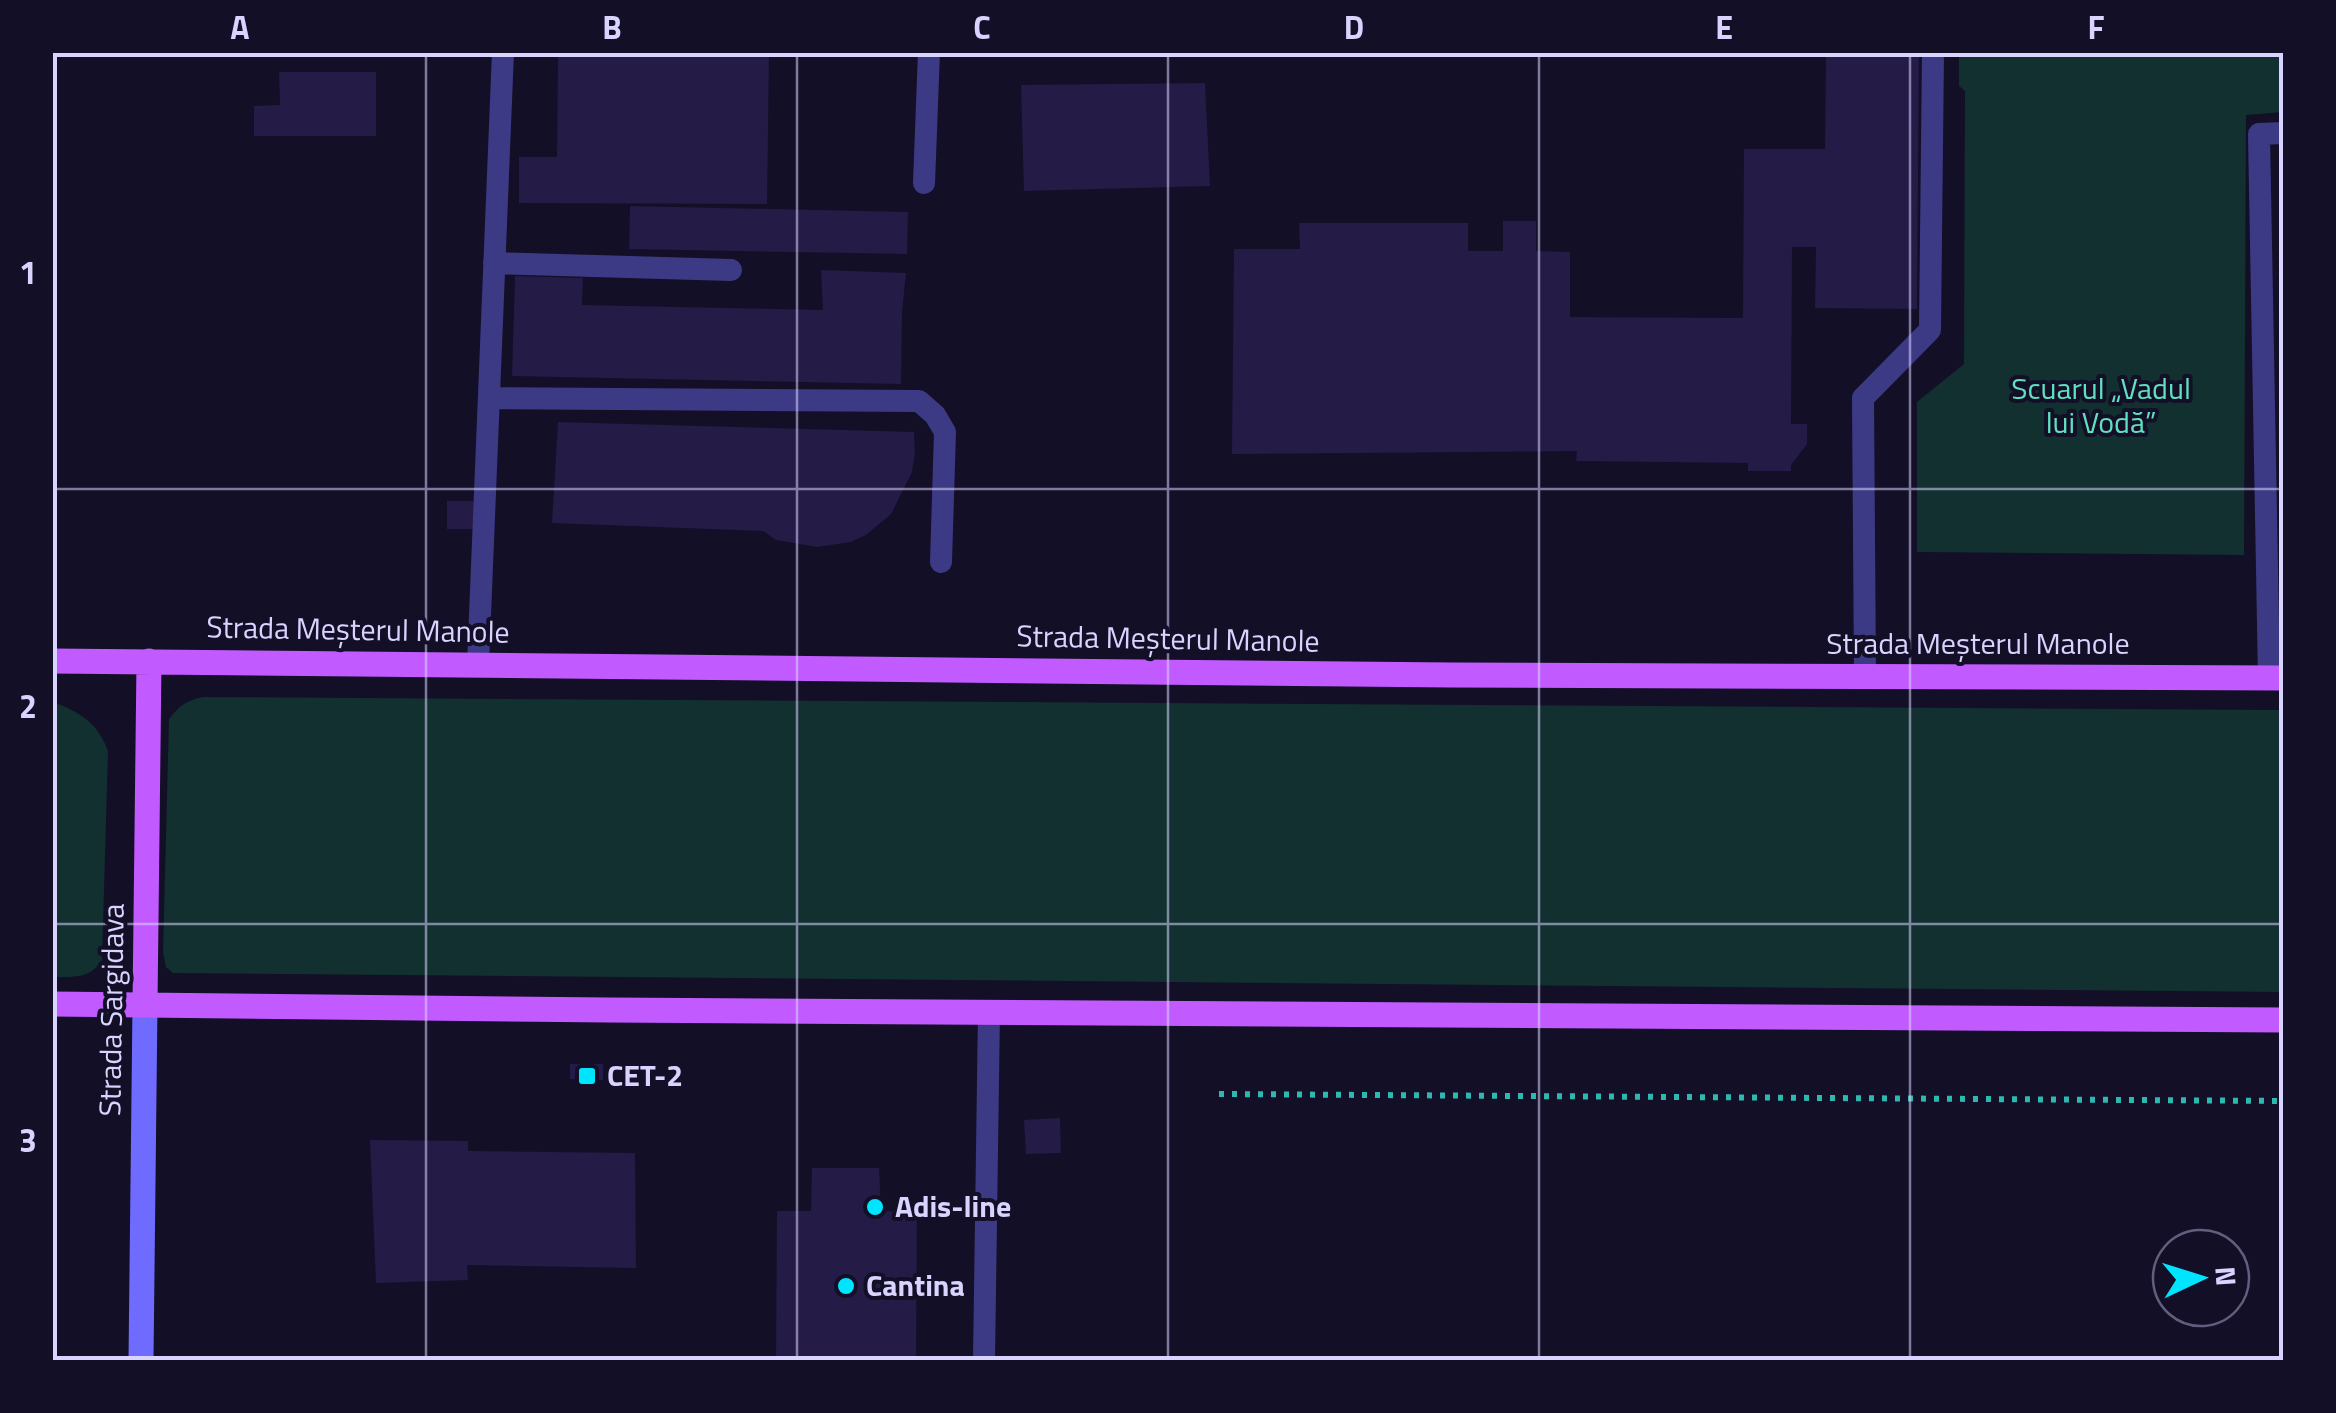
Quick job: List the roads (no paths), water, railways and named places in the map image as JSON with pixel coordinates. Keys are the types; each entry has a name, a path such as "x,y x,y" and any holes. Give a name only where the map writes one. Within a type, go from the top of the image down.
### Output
{"main road":[{"name":"Strada Sargidava","path":"144,1004 149,660"},
{"name":"Strada Meșterul Manole","path":"52,661 1452,675 2276,678"},
{"path":"52,1004 2284,1020"}],"street":[{"name":"Strada Sargidava","path":"141,1360 144,1004"}],"lane":[{"path":"478,664 503,52"},
{"path":"924,184 929,52"},
{"path":"1865,676 1863,398 1930,330 1933,52"},
{"path":"2276,678 2260,134 2284,133"},
{"path":"494,263 731,270"},
{"path":"489,398 920,401 935,414 945,432 941,562"},
{"path":"984,1360 990,1011"}],"place":[{"name":"CET-2","path":"587,1076"},
{"name":"Adis-line","path":"875,1207"},
{"name":"Cantina","path":"846,1286"}],"park label":[{"name":"Scuarul „Vadul lui Vodă”","path":"2101,406"}]}
